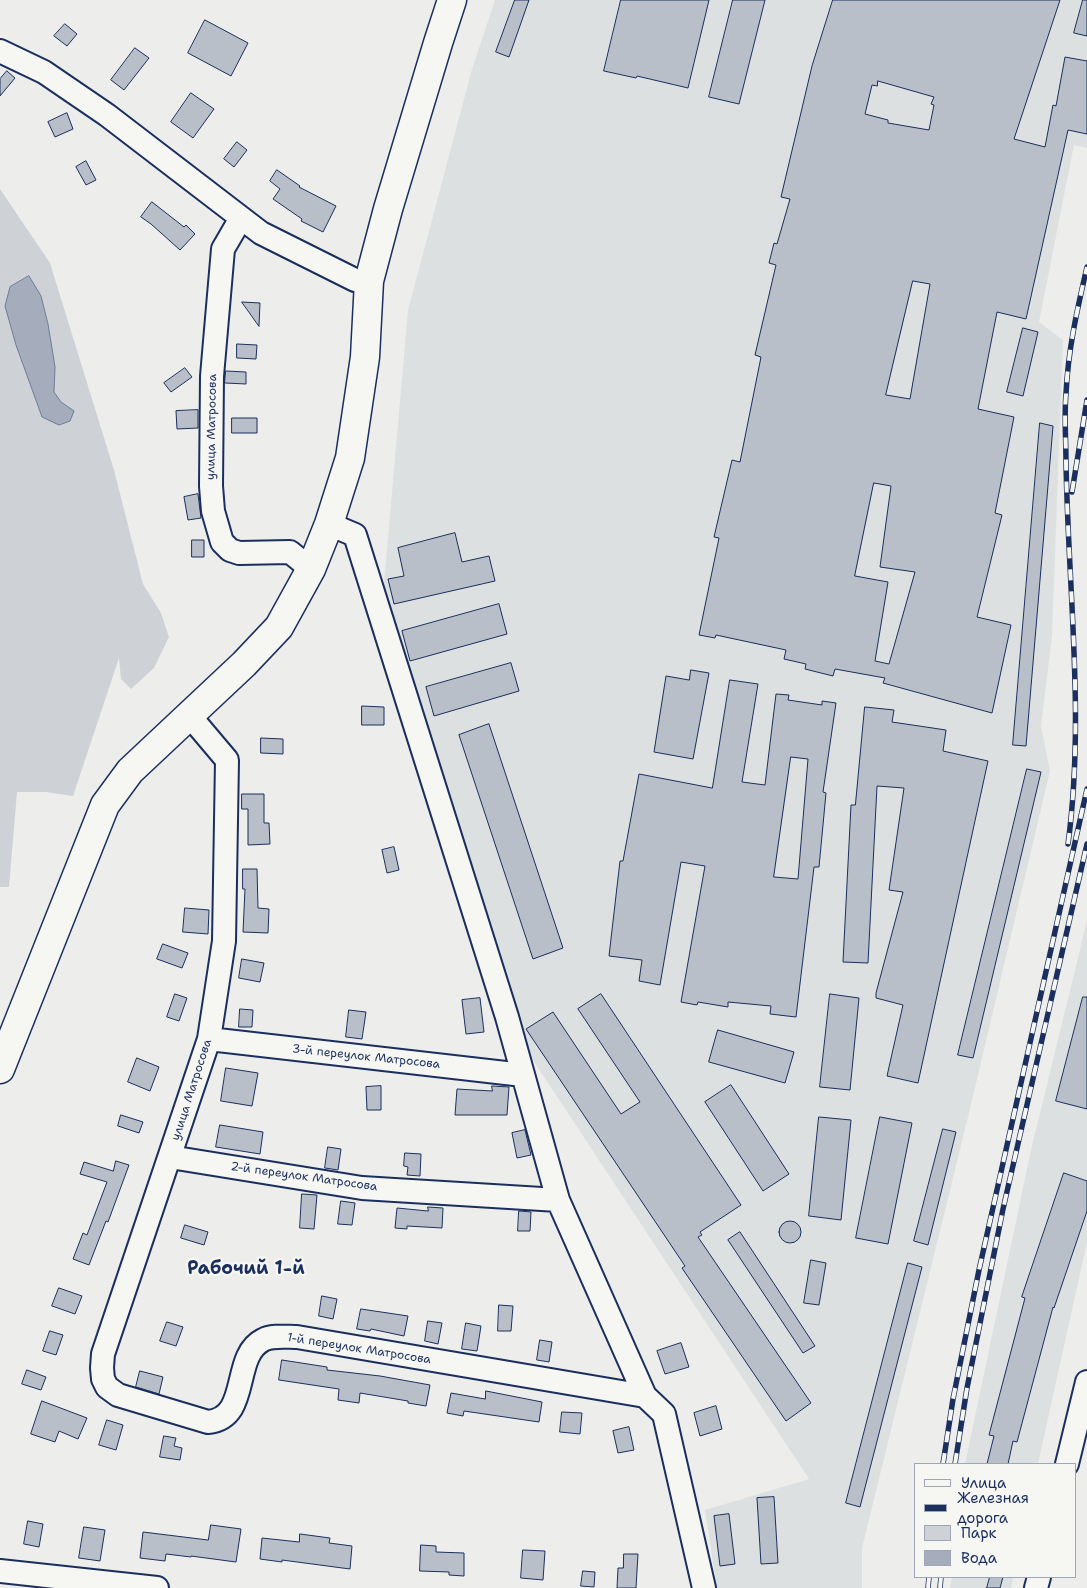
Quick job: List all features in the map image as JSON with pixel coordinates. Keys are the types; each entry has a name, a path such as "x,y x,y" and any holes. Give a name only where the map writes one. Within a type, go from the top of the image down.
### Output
{"main road":[{"path":"0,1069 105,805 130,771 244,664 279,627 311,569 329,524 350,458 365,357 369,281 388,209 452,0"}],"street":[{"path":"0,50 44,72 107,115 261,233 355,280 369,281"},
{"name":"улица Матросова","path":"241,218 223,249 212,376 211,486 213,511 222,542 230,550 239,553 290,552 311,569"},
{"path":"329,524 355,534 507,1017 558,1200 645,1396 664,1414 704,1588"},
{"name":"улица Матросова","path":"103,1379 103,1354 209,1039 224,941 227,760 189,715"},
{"name":"3-й переулок Матросова","path":"209,1039 523,1075"},
{"name":"2-й переулок Матросова","path":"170,1157 362,1188 558,1200"},
{"name":"1-й переулок Матросова","path":"103,1379 108,1387 118,1395 208,1422 215,1421 222,1418 233,1404 248,1357 253,1348 263,1340 297,1337 645,1396"},
{"path":"1067,1463 1087,1382"},
{"path":"0,1571 157,1588"}],"shaded area":[{"path":"495,0 1087,0 1087,148 1074,145 1039,322 1063,340 1052,636 1041,726 1050,771 969,1113 862,1548 862,1588 717,1588 705,1510 809,1479 523,1045 382,606 408,310 472,69"},
{"path":"1087,921 1087,1242 1038,1463 965,1463 1031,1150"},
{"path":"952,1578 1013,1578 1011,1588 950,1588"}],"green space":[{"path":"0,189 50,263 114,470 143,584 161,613 169,637 154,668 131,689 121,679 119,658 73,796 46,792 17,792 9,887 0,887","holes":["41,296 55,367 54,392 61,402 42,417 16,345 5,306"]}],"water":[{"path":"29,276 41,296 48,324 55,367 54,392 61,402 74,411 70,421 59,425 42,417 16,345 5,306 10,287"}],"building":[{"path":"515,0 529,0 509,57 496,52"},
{"path":"621,0 709,0 688,88 637,76 636,78 604,71"},
{"path":"733,0 765,0 739,104 709,97"},
{"path":"833,0 1060,0 1014,139 1045,147 1053,105 1056,106 1065,57 1087,61 1087,134 1068,130 1026,319 997,312 978,409 1014,417 995,513 1002,515 977,617 1011,625 992,713 883,683 885,678 835,669 833,676 805,669 806,664 784,659 786,650 716,635 715,638 699,635 719,538 714,537 732,460 740,462 761,357 755,355 776,265 769,263 774,243 777,244 790,199 781,197 812,66","holes":["878,81 934,97 931,104 934,105 929,130 888,123 888,120 865,114 872,85 877,86","913,281 930,284 910,399 886,395","874,483 891,486 880,567 915,572 889,664 875,661 888,582 855,576"]},
{"path":"1083,0 1087,0 1087,36 1074,33"},
{"path":"205,20 248,43 231,76 188,53"},
{"path":"65,24 77,34 67,46 54,36"},
{"path":"135,48 149,58 124,90 111,80"},
{"path":"7,71 15,78 0,96 0,79"},
{"path":"191,93 214,109 193,138 171,122"},
{"path":"67,113 73,129 55,137 48,122"},
{"path":"237,142 247,150 234,167 224,159"},
{"path":"86,161 96,180 86,185 76,167"},
{"path":"277,170 299,187 336,206 323,232 301,221 302,219 273,199 280,189 270,181"},
{"path":"152,202 184,227 186,225 195,234 180,250 141,217"},
{"path":"242,302 260,303 259,326"},
{"path":"1023,328 1038,332 1023,396 1007,392"},
{"path":"237,344 257,345 256,359 237,358"},
{"path":"185,368 192,377 171,392 164,383"},
{"path":"226,371 246,372 246,384 225,383"},
{"path":"198,410 198,428 177,429 176,411"},
{"path":"232,418 257,418 257,433 232,433"},
{"path":"1040,423 1053,426 1026,746 1013,745"},
{"path":"198,494 201,518 188,520 184,497"},
{"path":"455,533 462,562 489,556 495,581 394,604 388,579 404,576 398,548"},
{"path":"192,540 204,540 204,557 192,557"},
{"path":"499,604 507,634 410,661 402,631"},
{"path":"511,663 519,691 434,716 426,687"},
{"path":"691,670 709,673 693,759 654,752 666,676 689,680"},
{"path":"730,680 758,684 742,782 765,785 776,694 789,695 788,700 822,705 822,701 836,703 823,792 826,793 819,867 814,867 796,1017 770,1014 771,1006 728,1002 728,1007 698,1002 697,1005 681,1002 705,866 681,862 660,985 639,981 642,960 609,956 620,861 623,861 639,774 712,788","holes":["791,757 808,759 798,879 774,877"]},
{"path":"362,706 384,707 384,725 362,725"},
{"path":"865,707 894,710 892,722 946,730 943,751 988,761 918,1083 887,1076 903,1005 876,998 903,892 889,890 904,788 877,786 868,963 843,962 851,805 855,805"},
{"path":"489,724 563,948 533,959 459,735"},
{"path":"261,738 283,739 283,754 261,753"},
{"path":"1027,769 1041,772 973,1058 958,1055"},
{"path":"242,794 264,794 264,823 269,823 270,844 248,845 248,809 242,809"},
{"path":"394,847 399,870 387,873 382,850"},
{"path":"243,869 257,869 258,908 269,909 268,933 243,932 245,889 243,889"},
{"path":"185,908 209,910 208,934 183,932"},
{"path":"163,944 188,953 182,968 157,959"},
{"path":"242,959 264,963 260,982 239,978"},
{"path":"175,994 187,998 179,1021 167,1017"},
{"path":"601,994 741,1205 700,1232 702,1235 698,1237 811,1403 786,1421 682,1268 685,1266 526,1029 553,1012 621,1114 640,1102 578,1009"},
{"path":"830,994 859,998 850,1090 820,1087"},
{"path":"1083,997 1087,997 1087,1109 1056,1101"},
{"path":"480,998 484,1032 466,1034 462,1000"},
{"path":"240,1009 253,1010 252,1027 239,1027"},
{"path":"349,1010 366,1012 362,1039 346,1037"},
{"path":"718,1030 794,1052 785,1083 709,1062"},
{"path":"137,1058 159,1067 150,1091 128,1082"},
{"path":"226,1068 258,1073 252,1106 221,1101"},
{"path":"731,1085 789,1174 763,1191 705,1102"},
{"path":"381,1086 381,1110 367,1110 366,1087"},
{"path":"492,1086 509,1087 507,1115 455,1115 457,1089 492,1091"},
{"path":"121,1115 143,1122 139,1133 118,1126"},
{"path":"819,1117 851,1120 841,1220 809,1216"},
{"path":"880,1117 912,1123 888,1244 856,1238"},
{"path":"220,1125 263,1132 260,1154 216,1147"},
{"path":"943,1129 956,1132 928,1245 914,1241"},
{"path":"525,1130 531,1155 517,1158 512,1133"},
{"path":"328,1147 341,1149 338,1170 325,1168"},
{"path":"405,1153 421,1154 420,1176 407,1175 408,1167 404,1166"},
{"path":"116,1161 129,1165 108,1222 106,1221 89,1265 73,1259 83,1233 87,1235 107,1182 80,1174 84,1162 113,1171"},
{"path":"1064,1173 1087,1181 1087,1211 1053,1307 1017,1442 1013,1441 1008,1463 987,1463 994,1436 989,1435 1025,1298 1022,1297"},
{"path":"302,1194 317,1195 314,1229 300,1228"},
{"path":"341,1201 355,1203 352,1225 338,1224"},
{"path":"428,1207 443,1208 442,1228 407,1226 407,1229 395,1228 397,1208 428,1211"},
{"path":"519,1211 531,1212 530,1231 518,1231"},
{"path":"786,1221 794,1221 801,1228 801,1236 794,1243 786,1243 779,1236 779,1228"},
{"path":"185,1225 208,1232 204,1245 181,1238"},
{"path":"740,1232 815,1346 803,1353 728,1240"},
{"path":"811,1260 826,1263 819,1305 804,1303"},
{"path":"908,1263 922,1267 860,1507 846,1503"},
{"path":"59,1288 82,1296 75,1314 52,1306"},
{"path":"322,1296 337,1299 333,1319 319,1316"},
{"path":"499,1305 513,1306 511,1331 498,1331"},
{"path":"361,1309 408,1316 404,1336 371,1329 370,1331 357,1329"},
{"path":"428,1321 442,1323 438,1344 425,1341"},
{"path":"167,1322 183,1327 176,1346 160,1341"},
{"path":"466,1323 481,1326 477,1351 462,1349"},
{"path":"50,1331 63,1335 56,1355 43,1351"},
{"path":"540,1340 552,1342 549,1362 537,1360"},
{"path":"681,1343 689,1367 665,1374 657,1351"},
{"path":"282,1360 327,1367 327,1370 380,1376 430,1385 426,1406 360,1393 359,1403 338,1400 339,1389 279,1380"},
{"path":"27,1370 46,1377 41,1390 22,1384"},
{"path":"140,1371 163,1377 159,1394 136,1387"},
{"path":"486,1391 542,1402 539,1422 464,1411 463,1416 447,1413 451,1393 485,1399"},
{"path":"42,1401 87,1418 78,1439 59,1431 55,1442 31,1434"},
{"path":"716,1406 722,1429 700,1436 694,1413"},
{"path":"562,1412 582,1413 580,1434 560,1432"},
{"path":"107,1420 123,1425 116,1450 99,1445"},
{"path":"629,1427 634,1450 618,1453 613,1431"},
{"path":"164,1436 176,1438 174,1446 182,1448 180,1460 160,1457"},
{"path":"774,1497 778,1563 761,1564 757,1498"},
{"path":"729,1514 735,1564 720,1566 714,1516"},
{"path":"28,1521 43,1524 39,1547 24,1544"},
{"path":"211,1525 241,1529 236,1562 166,1554 165,1561 140,1558 143,1532 208,1540"},
{"path":"84,1527 105,1530 100,1561 79,1558"},
{"path":"300,1534 330,1538 329,1543 352,1546 350,1569 260,1559 262,1538 299,1542"},
{"path":"421,1545 436,1546 436,1552 464,1553 464,1576 449,1575 449,1572 420,1571"},
{"path":"523,1550 545,1551 543,1580 521,1578"},
{"path":"624,1554 638,1554 636,1588 617,1588 618,1568 623,1568"},
{"path":"583,1571 595,1572 594,1587 581,1586"},
{"path":"990,1578 1003,1578 1000,1588 987,1588"}],"railway":[{"path":"1068,844 1073,796 1075,701 1067,510 1065,402 1076,314 1087,267"},
{"path":"1072,492 1087,400"},
{"path":"943,1463 953,1399 979,1270 1087,789"},
{"path":"955,1463 967,1388 1003,1209 1087,844"},
{"path":"928,1588 929,1578"},
{"path":"940,1588 941,1578"}],"district":[{"name":"Рабочий 1‑й","path":"246,1269"}]}
